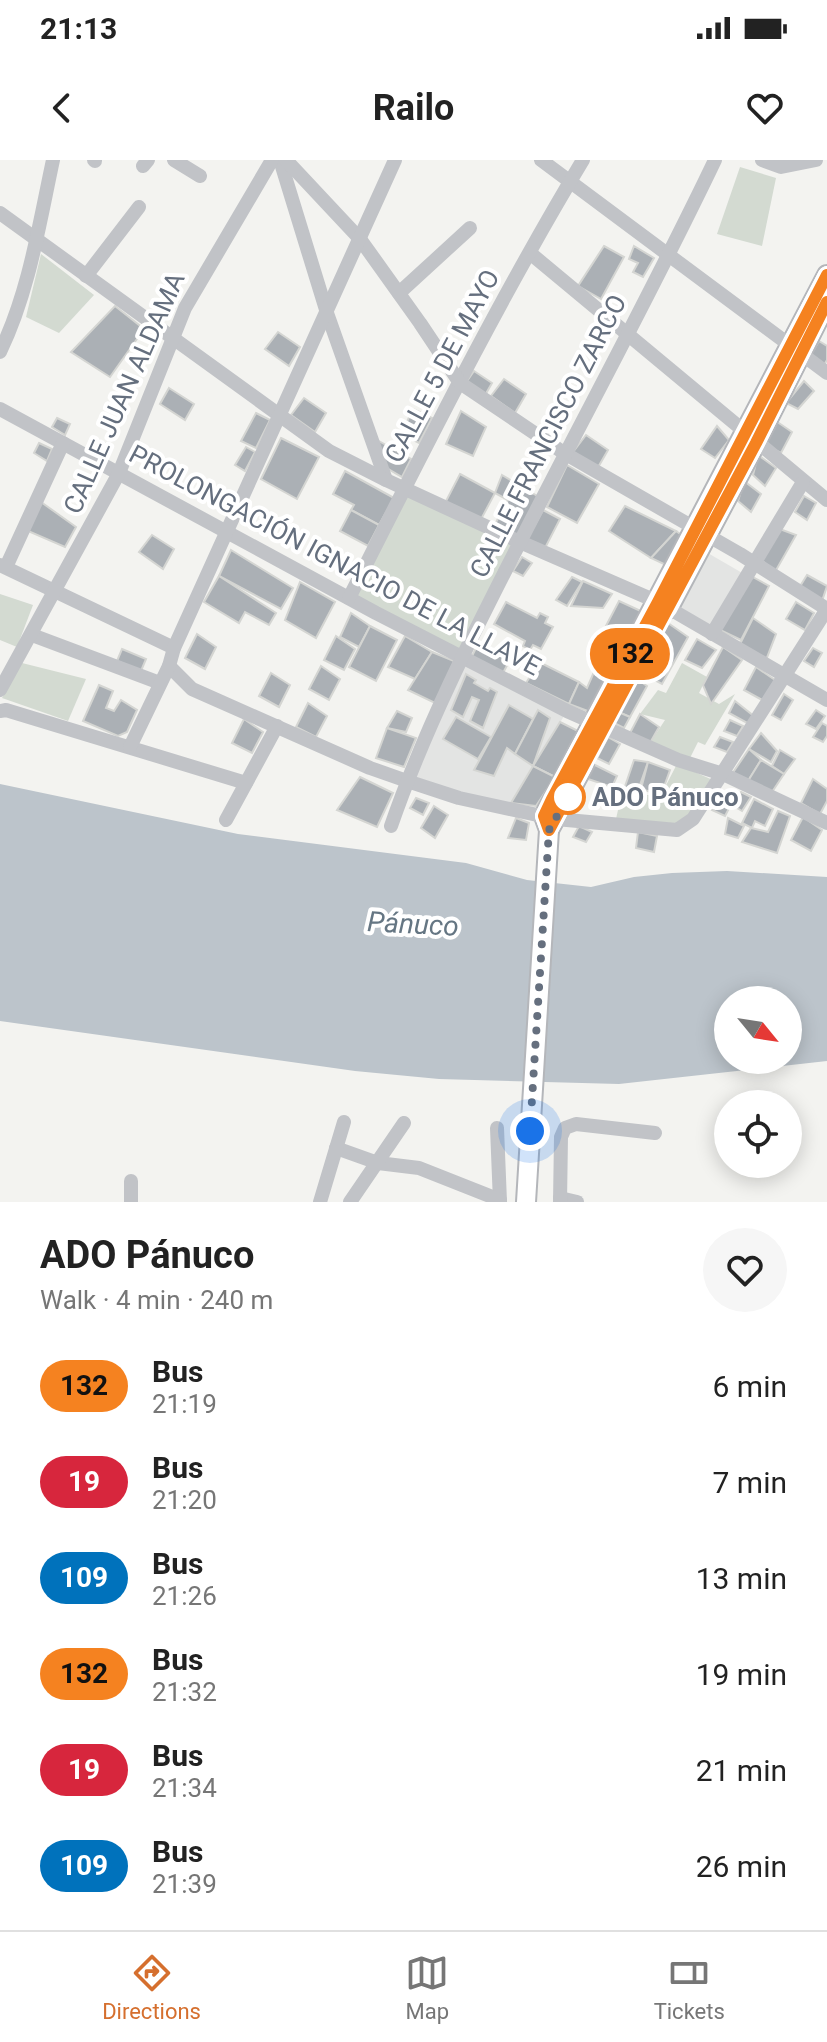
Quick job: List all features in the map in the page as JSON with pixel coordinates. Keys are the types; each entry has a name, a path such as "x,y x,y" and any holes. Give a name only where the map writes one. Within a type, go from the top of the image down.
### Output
{"main road":[{"path":"526,1202 550,822 598,725 751,438 795,350 827,275"},
{"path":"795,350 827,302"}],"street":[{"path":"0,352 17,317 53,160"},
{"path":"174,160 200,176"},
{"name":"CALLE JUAN ALDAMA","path":"0,690 119,473 185,308 272,160"},
{"path":"169,666 192,689 370,768 459,798 550,822 677,830 686,825 723,774 783,674 827,609 702,531 564,453 460,383 360,239 283,160"},
{"path":"283,160 327,313 386,480"},
{"path":"130,747 395,160"},
{"path":"541,160 827,373"},
{"name":"CALLE 5 DE MAYO","path":"349,598 460,383 583,160"},
{"name":"CALLE FRANCISCO ZARCO","path":"391,826 461,656 669,256 715,160"},
{"path":"762,160 781,167 816,160"},
{"path":"86,276 139,207"},
{"path":"0,213 329,451 404,489 663,605 827,700"},
{"path":"399,293 470,228"},
{"path":"530,253 827,500"},
{"name":"PROLONGACIÓN IGNACIO DE LA LLAVE","path":"0,409 349,598 598,725 678,760 723,774 827,823"},
{"path":"63,443 3,566 174,648"},
{"path":"712,634 803,482"},
{"path":"32,635 160,683"},
{"path":"0,711 6,710 246,783"},
{"path":"226,820 277,726"},
{"path":"320,1202 344,1122"},
{"path":"350,1202 404,1123"},
{"path":"577,1202 560,1200 561,1137 565,1128 576,1124 655,1133"},
{"path":"336,1148 378,1163 419,1168 500,1201 497,1128"},
{"path":"131,1181 131,1202"}],"shaded area":[{"path":"740,167 776,178 762,246 717,234"},
{"path":"41,254 94,295 59,333 26,317"},
{"path":"404,489 520,542 461,656 349,598"},
{"path":"706,552 744,574 714,627 676,605"},
{"path":"0,594 33,605 17,647 0,640"},
{"path":"461,656 567,711 508,809 406,783"},
{"path":"22,663 86,679 68,721 2,698"},
{"path":"682,663 707,677 699,693 719,704 735,694 705,745 698,742 689,760 650,743 665,720 640,714 658,690 666,693"},
{"path":"677,764 715,781 684,824 616,819 620,801 639,803 642,795 661,795"}],"water":[{"name":"Pánuco","path":"0,784 238,834 466,863 527,880 591,887 634,877 672,873 727,871 827,877 827,1061 802,1064 802,986 714,986 714,1073 619,1084 439,1079 355,1071 0,1021"}],"building":[{"path":"604,246 624,257 601,299 578,286"},
{"path":"634,246 654,258 643,277 633,272 638,263 629,259"},
{"path":"115,306 144,329 110,377 71,352"},
{"path":"278,332 300,347 289,366 265,349"},
{"path":"819,341 827,346 824,365 810,356"},
{"path":"474,371 492,383 484,397 465,384"},
{"path":"504,379 526,394 515,413 491,396"},
{"path":"804,381 814,391 798,409 786,403"},
{"path":"169,388 194,404 185,420 160,404"},
{"path":"304,398 326,413 315,432 291,415"},
{"path":"413,409 432,418 419,443 401,434"},
{"path":"461,411 486,427 473,456 446,444"},
{"path":"256,413 270,420 256,448 241,441"},
{"path":"57,418 70,424 65,435 52,427"},
{"path":"773,419 792,432 781,453 761,443"},
{"path":"717,426 729,440 715,458 701,449"},
{"path":"586,435 608,450 597,469 573,452"},
{"path":"94,438 107,444 102,456 89,448"},
{"path":"281,438 319,457 297,499 261,479"},
{"path":"377,440 411,459 402,477 385,467"},
{"path":"39,443 52,449 47,461 34,453"},
{"path":"246,447 255,452 245,471 235,465"},
{"path":"758,455 776,468 765,486 753,475"},
{"path":"567,465 599,484 577,523 547,507"},
{"path":"345,471 394,498 379,525 351,510 354,505 333,494"},
{"path":"460,474 495,493 479,523 444,505"},
{"path":"502,475 539,497 518,537 495,524 508,500 495,493"},
{"path":"744,481 761,494 751,512 738,501"},
{"path":"804,496 816,503 807,520 795,512"},
{"path":"41,502 76,527 65,547 28,531"},
{"path":"625,506 676,531 651,558 609,531"},
{"path":"351,510 379,525 368,546 340,531"},
{"path":"543,510 560,519 544,550 526,541"},
{"path":"777,528 796,535 775,572 759,558"},
{"path":"676,531 683,536 668,566 651,558"},
{"path":"152,535 174,549 163,569 139,552"},
{"path":"231,550 293,588 281,609 219,576"},
{"path":"522,557 532,563 523,576 513,571"},
{"path":"807,575 827,586 822,601 799,588"},
{"path":"219,576 276,613 269,625 245,612 239,623 204,602"},
{"path":"751,576 769,586 741,640 718,629"},
{"path":"572,577 582,582 567,606 556,600"},
{"path":"583,581 612,594 603,608 571,606"},
{"path":"300,582 335,602 316,638 285,620"},
{"path":"619,601 645,613 614,668 600,662 607,652 596,645"},
{"path":"506,602 537,618 540,613 548,617 545,623 553,627 541,649 533,645 530,650 523,646 525,641 494,624"},
{"path":"796,602 814,613 805,630 786,619"},
{"path":"351,613 370,626 359,647 340,637"},
{"path":"753,618 776,634 766,660 739,646"},
{"path":"668,623 688,637 662,684 641,673"},
{"path":"370,626 397,640 376,681 349,667"},
{"path":"197,634 216,647 205,669 185,658"},
{"path":"336,636 355,649 344,670 324,660"},
{"path":"405,636 432,652 415,679 388,667"},
{"path":"697,639 716,650 702,668 685,660"},
{"path":"479,642 511,658 503,673 471,658"},
{"path":"723,647 742,660 711,704 703,685"},
{"path":"813,648 822,653 814,667 804,661"},
{"path":"122,649 146,659 141,671 117,661"},
{"path":"432,652 454,661 437,704 408,690"},
{"path":"539,662 579,682 569,704 526,683"},
{"path":"321,666 340,679 329,700 309,689"},
{"path":"756,667 775,680 764,701 744,690"},
{"path":"594,672 610,681 593,713 569,704 579,682 587,688"},
{"path":"271,673 290,685 279,707 259,696"},
{"path":"466,674 476,680 474,683 497,692 483,728 470,721 479,700 472,697 463,717 451,710"},
{"path":"634,677 647,686 630,717 616,711"},
{"path":"99,685 113,691 106,708 114,711 121,700 137,710 127,732 118,736 83,721"},
{"path":"784,694 793,700 781,720 772,715"},
{"path":"735,701 755,717 749,724 729,713"},
{"path":"308,703 327,716 316,737 296,727"},
{"path":"509,705 533,719 515,754 507,748 494,776 474,770"},
{"path":"538,710 550,718 533,766 515,754"},
{"path":"816,710 825,716 816,729 806,724"},
{"path":"397,711 412,718 406,732 387,728"},
{"path":"616,711 630,717 624,728 612,722"},
{"path":"640,714 659,727 650,743 630,733"},
{"path":"456,717 491,737 478,759 443,739"},
{"path":"244,719 263,732 252,753 232,743"},
{"path":"730,720 743,726 737,736 724,731"},
{"path":"560,722 578,731 555,777 533,766"},
{"path":"822,723 827,726 827,736 823,742 813,737"},
{"path":"387,728 416,738 404,767 376,758"},
{"path":"761,733 777,751 771,762 749,749"},
{"path":"608,737 620,744 609,764 597,758"},
{"path":"720,737 733,742 727,752 714,747"},
{"path":"749,749 761,760 748,781 732,774"},
{"path":"780,750 795,759 784,774 772,766"},
{"path":"634,760 648,762 634,802 620,801"},
{"path":"761,760 784,774 772,792 748,781"},
{"path":"648,762 670,770 661,795 641,789"},
{"path":"595,765 617,776 612,787 585,778"},
{"path":"533,766 555,777 536,806 511,803"},
{"path":"360,777 393,793 377,827 337,810"},
{"path":"813,779 827,789 827,801 820,814 801,803"},
{"path":"722,791 735,797 725,816 712,810"},
{"path":"741,792 751,797 742,811 732,805"},
{"path":"416,798 429,803 423,815 410,808"},
{"path":"754,799 773,809 765,826 755,821 752,828 742,823"},
{"path":"434,806 448,815 435,838 421,828"},
{"path":"778,811 790,816 777,853 742,842 751,828 768,832"},
{"path":"803,817 822,830 811,851 791,840"},
{"path":"516,818 529,823 526,840 508,838"},
{"path":"728,818 744,826 738,838 725,834"},
{"path":"579,826 592,832 586,842 573,837"},
{"path":"638,832 657,836 654,852 636,848"}],"bus line":[{"name":"132","path":"827,275 552,799 544,816 549,830 756,443 827,302"}],"place":[{"name":"ADO Pánuco","path":"568,797"}],"route":[{"path":"530,1131 549,830 568,797"}]}
